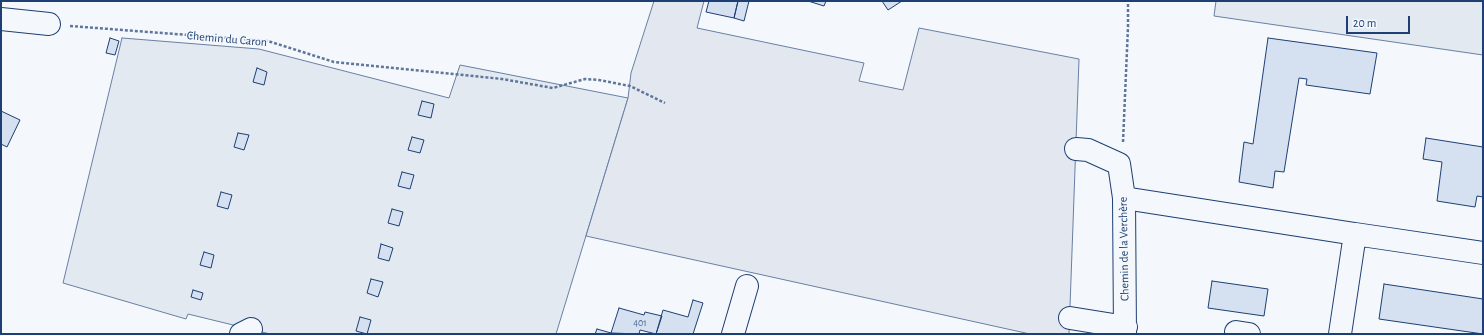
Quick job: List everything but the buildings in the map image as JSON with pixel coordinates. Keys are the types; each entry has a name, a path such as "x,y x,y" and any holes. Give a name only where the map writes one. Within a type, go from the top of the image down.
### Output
{"street":[{"path":"1,18 49,24"},
{"path":"1076,148 1088,150 1119,164"},
{"name":"Chemin de la Verchère","path":"1119,164 1124,198 1125,330"},
{"path":"1124,198 1355,234 1483,252"},
{"path":"1340,334 1355,234"},
{"path":"733,334 747,286"},
{"path":"1070,318 1125,330"}],"path":[{"path":"1119,164 1124,137 1128,1"},
{"name":"Chemin du Caron","path":"49,24 268,41 334,62 502,79 553,88 585,79 599,80 630,86 665,103"}],"shaded area":[{"path":"654,1 704,1 697,28 864,63 859,81 903,90 919,28 1079,59 1069,334 1030,334 586,236 628,98 631,73"},
{"path":"1216,1 1483,1 1483,55 1214,16"},
{"path":"122,38 259,49 449,98 460,65 628,98 556,334 270,334 188,314 186,319 63,283"}]}
